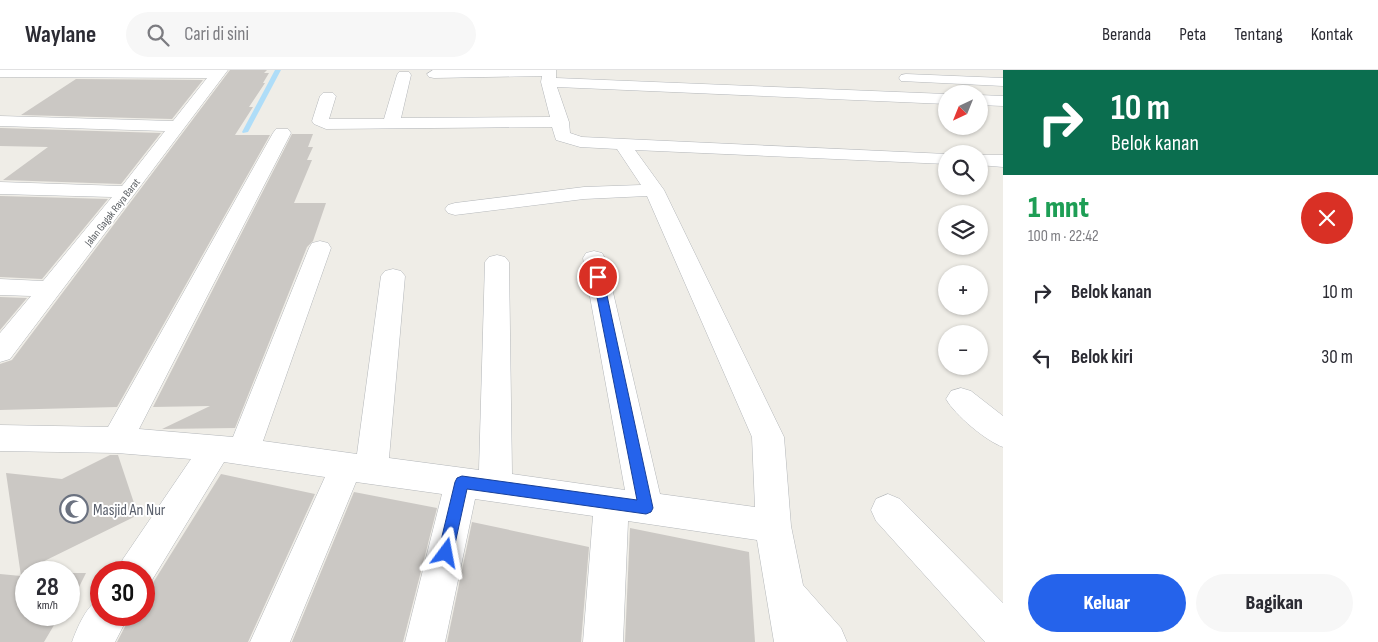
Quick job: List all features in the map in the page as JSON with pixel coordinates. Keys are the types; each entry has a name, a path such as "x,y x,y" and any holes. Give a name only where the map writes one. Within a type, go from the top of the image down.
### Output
{"street":[{"path":"0,73 219,72"},
{"name":"Jalan Gagak Raya Barat","path":"0,352 128,192 219,72"},
{"path":"434,74 548,74 938,98"},
{"path":"548,74 561,122 562,136 569,139 622,144 938,159"},
{"path":"391,124 404,75"},
{"path":"888,77 1003,82"},
{"path":"328,96 320,121 323,123 561,122"},
{"path":"988,100 1003,101"},
{"path":"0,121 178,126"},
{"path":"118,440 282,133"},
{"path":"622,144 654,190 768,437 773,526 794,642"},
{"path":"988,160 1003,161"},
{"path":"0,188 128,192"},
{"path":"455,209 584,193 654,190"},
{"path":"144,561 230,450 320,248"},
{"path":"594,258 628,506 603,642"},
{"path":"425,642 478,485 497,262"},
{"path":"270,642 359,468 393,276"},
{"path":"0,287 51,289"},
{"path":"961,399 1003,434"},
{"path":"0,438 118,440 230,450 773,526"},
{"path":"888,510 1003,632"},
{"path":"787,596 827,642"},
{"path":"92,642 102,626"}],"building":[{"path":"230,70 267,70 264,73 269,73 263,83 265,83 249,107 253,107 235,135 270,135 117,407 0,410 0,364 12,360"},
{"path":"76,79 203,80 172,119 21,115"},
{"path":"0,128 161,133 121,184 3,180 48,147 0,146"},
{"path":"292,134 313,134 308,147 313,147 307,160 312,160 294,203 326,203 313,241 307,247 235,428 162,429 210,406 153,407"},
{"path":"0,196 108,199 42,279 0,277"},
{"path":"0,297 27,298 0,330"},
{"name":"Masjid An Nur","path":"110,455 118,455 138,515 44,561 19,561 6,473 62,479"},
{"path":"221,474 315,494 248,642 117,642 125,626 155,626 155,580"},
{"path":"354,492 437,508 403,642 292,642"},
{"path":"472,522 589,547 581,642 447,642"},
{"path":"630,528 749,552 755,642 625,642"},
{"path":"80,573 86,573 80,585"},
{"name":"Masjid An Nur","path":"0,574 15,575 15,626 53,626 44,642 0,642"}],"waterway":[{"path":"245,132 278,70"}],"place":[{"name":"Masjid An Nur","path":"74,509"}],"route":[{"path":"446,553 462,482 646,508 598,277"}]}
